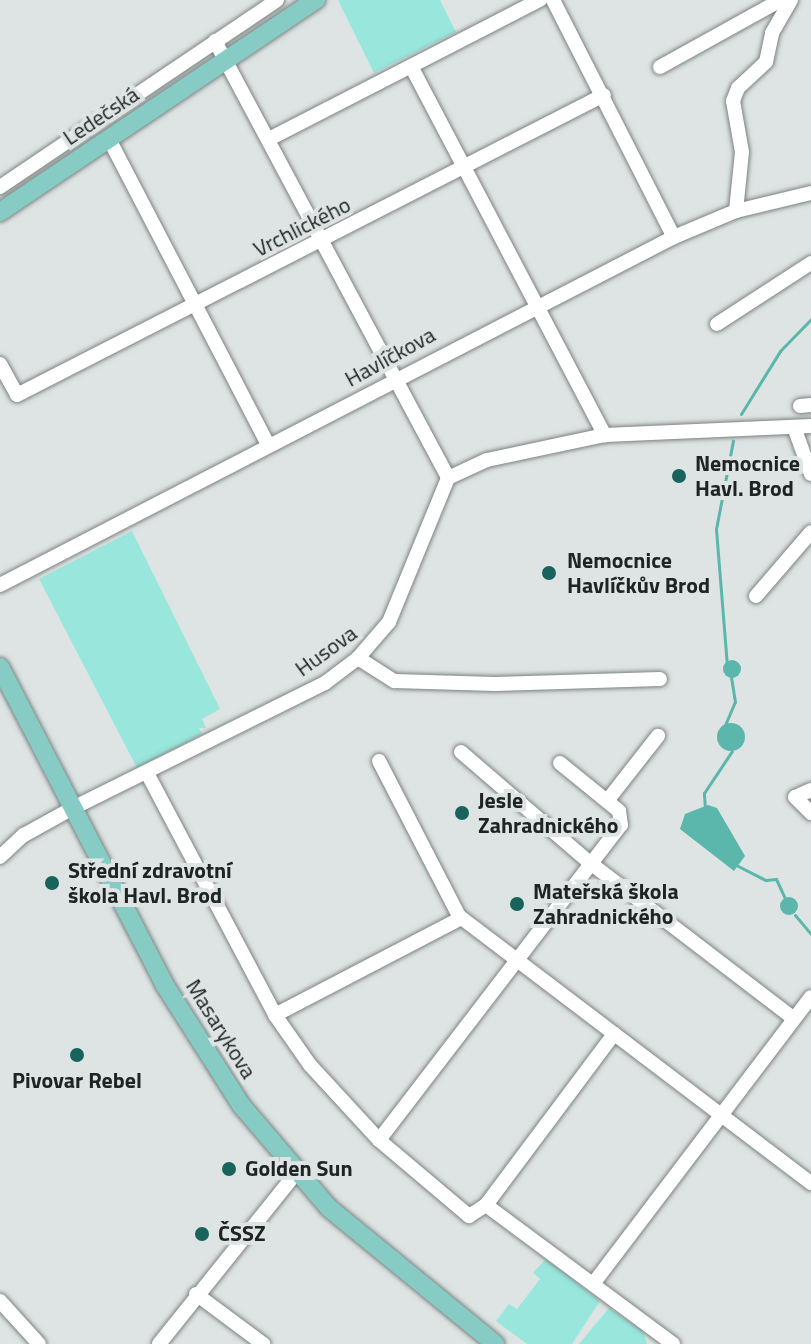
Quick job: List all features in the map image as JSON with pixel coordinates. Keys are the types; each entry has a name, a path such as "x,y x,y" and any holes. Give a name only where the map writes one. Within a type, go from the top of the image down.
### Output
{"main road":[{"name":"Ledečská","path":"0,212 316,0"},
{"name":"Masarykova","path":"0,667 206,1055 296,1173 381,1255 495,1344"}],"street":[{"name":"Ledečská","path":"0,187 277,0"},
{"path":"269,139 540,0"},
{"path":"553,0 674,237"},
{"path":"660,67 781,0"},
{"path":"736,211 742,152 733,101 738,88 766,62 772,33 791,0"},
{"path":"215,41 229,59 448,478 487,460 605,435 811,426"},
{"path":"412,68 462,169 605,435"},
{"name":"Vrchlického","path":"0,364 17,395 324,241 604,95"},
{"path":"109,139 199,303 269,446"},
{"name":"Havlíčkova","path":"0,585 674,237 736,211 811,193"},
{"path":"717,324 811,263"},
{"path":"794,427 811,474"},
{"name":"Husova","path":"0,857 24,835 325,683 358,658 389,622 448,478"},
{"path":"756,596 811,532"},
{"path":"358,658 394,681 495,684 660,679"},
{"path":"607,801 658,736"},
{"path":"461,752 589,862 794,1019"},
{"path":"379,761 461,918 811,1183"},
{"path":"379,1140 589,862 621,825 622,817 607,801 560,763"},
{"path":"147,773 275,1015 310,1065 379,1140 424,1182 473,1217 486,1205 614,1034"},
{"path":"811,790 795,797 811,813"},
{"path":"275,1015 461,918"},
{"path":"593,1284 811,997"},
{"path":"159,1344 296,1173"},
{"path":"486,1205 673,1344"},
{"path":"196,1294 263,1344"},
{"path":"0,1301 39,1344"}],"shaded area":[{"path":"338,0 440,0 456,32 374,73"},
{"path":"132,531 220,709 202,719 206,728 199,728 202,734 137,768 39,579"},
{"path":"732,660 741,669 732,678 723,669"},
{"path":"731,723 741,727 745,737 741,747 731,751 721,747 717,737 721,727"},
{"path":"708,805 717,808 745,856 734,871 680,829 685,814"},
{"path":"785,897 793,897 798,906 796,913 785,915 780,910 780,902"},
{"path":"546,1259 600,1301 572,1344 527,1344 496,1321 509,1304 517,1309 540,1279 533,1273"},
{"path":"609,1308 643,1331 647,1344 579,1344"}],"waterway":[{"path":"741,414 780,351 811,319"},
{"path":"727,666 716,529 733,441"},
{"path":"725,725 735,702 731,677"},
{"path":"705,809 704,793 732,751"},
{"path":"738,866 766,880 776,879 785,898"},
{"path":"795,915 811,934"}],"place":[{"name":"Nemocnice Havl. Brod","path":"679,476"},
{"name":"Nemocnice Havlíčkův Brod","path":"549,573"},
{"name":"Jesle Zahradnického","path":"462,813"},
{"name":"Střední zdravotní škola Havl. Brod","path":"52,883"},
{"name":"Mateřská škola Zahradnického","path":"517,904"},
{"name":"Pivovar Rebel","path":"77,1055"},
{"name":"Golden Sun","path":"229,1169"},
{"name":"ČSSZ","path":"202,1234"}]}
